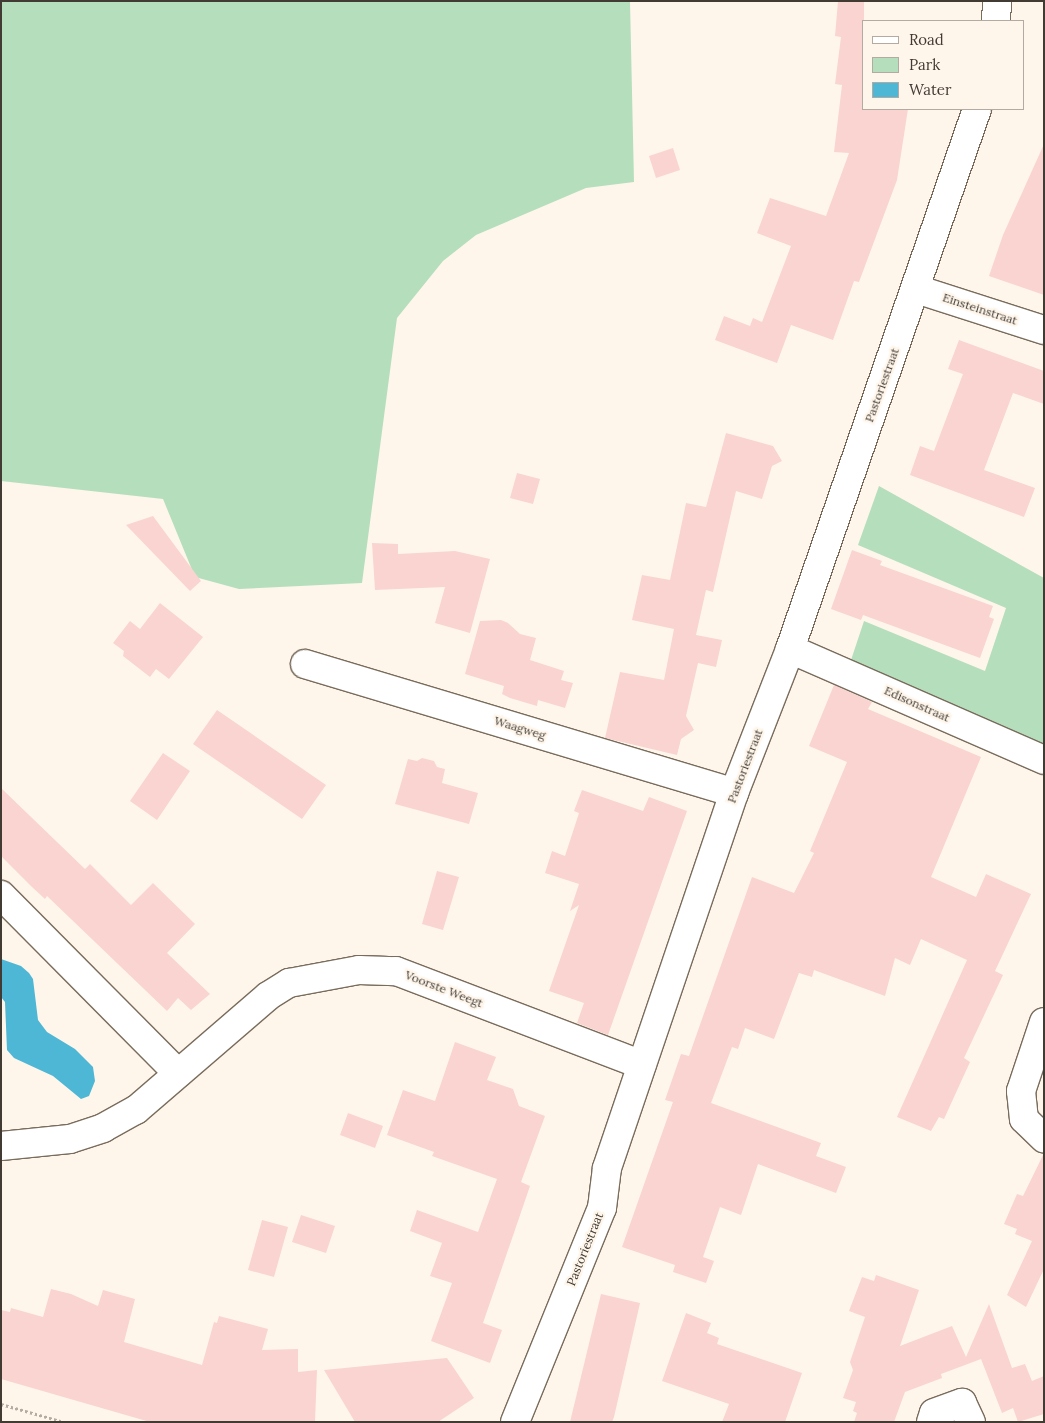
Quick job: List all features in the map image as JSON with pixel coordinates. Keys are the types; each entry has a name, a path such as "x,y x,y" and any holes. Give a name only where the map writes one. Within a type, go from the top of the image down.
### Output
{"street":[{"path":"996,20 997,1"},
{"name":"Pastoriestraat","path":"515,1422 602,1208 607,1168 734,793 790,649 977,110"},
{"name":"Einsteinstraat","path":"916,289 1044,330"},
{"name":"Edisonstraat","path":"790,649 1044,760"},
{"name":"Waagweg","path":"306,664 734,793"},
{"path":"1,895 178,1073"},
{"name":"Voorste Weegt","path":"1,1146 70,1138 103,1128 136,1110 239,1018 289,983 359,970 396,971 642,1065"},
{"path":"1044,1022 1022,1091 1024,1119 1044,1138"},
{"path":"930,1422 934,1412 962,1403 971,1422"}],"path":[{"path":"1,1404 64,1422"}],"green space":[{"path":"1,1 630,1 634,182 586,188 476,235 443,261 397,318 362,583 239,589 195,577 163,499 1,481"},
{"path":"879,486 1044,578 1044,747 851,660 864,621 985,671 1006,608 858,545"}],"water":[{"path":"1,959 21,966 33,979 38,1020 47,1032 75,1049 93,1067 95,1081 89,1096 81,1099 53,1076 14,1058 7,1050 5,1002 1,997"}],"building":[{"path":"838,1 864,1 864,20 862,20 862,110 908,110 897,180 859,282 854,281 833,340 791,325 777,363 715,340 724,316 750,326 753,318 762,322 791,246 757,233 770,198 826,216 849,153 834,152 842,85 835,84 841,37 835,36"},
{"path":"1044,144 1044,295 989,276 1003,235"},
{"path":"673,148 680,170 656,178 649,156"},
{"path":"959,340 1044,371 1044,404 1013,393 984,470 1035,488 1024,517 910,475 920,446 934,451 963,374 948,369"},
{"path":"726,433 773,446 782,461 772,466 762,499 736,491 713,592 706,590 696,635 722,640 716,667 698,663 686,716 694,730 681,739 677,755 605,738 620,672 664,680 674,629 632,620 642,575 670,580 686,503 706,507"},
{"path":"517,473 540,479 533,504 510,498"},
{"path":"153,516 201,581 190,591 126,525"},
{"path":"372,543 398,544 398,554 455,551 490,559 470,633 435,623 445,587 375,590"},
{"path":"852,550 882,561 880,565 993,606 989,617 994,619 980,658 863,615 861,620 831,609"},
{"path":"160,603 203,637 169,679 156,669 150,677 123,656 124,651 113,643 130,621 140,629"},
{"path":"501,620 508,623 520,634 536,638 530,660 564,671 561,680 573,683 565,708 538,700 537,706 510,698 502,694 504,686 465,674 480,621"},
{"path":"834,685 872,702 868,709 981,757 931,877 976,897 986,874 1031,894 995,971 1003,975 964,1058 970,1062 944,1119 939,1117 931,1131 897,1117 967,960 921,939 910,965 895,958 885,996 814,970 812,977 799,973 774,1039 745,1028 738,1049 732,1047 711,1103 821,1143 816,1156 846,1167 836,1193 758,1164 741,1215 720,1207 703,1257 714,1261 706,1283 673,1272 675,1265 622,1247 673,1102 665,1100 681,1054 689,1056 752,877 794,893 814,853 810,851 847,762 809,746"},
{"path":"217,710 326,785 302,819 193,744"},
{"path":"163,753 190,771 157,820 130,801"},
{"path":"422,758 434,761 437,767 445,769 442,783 478,793 469,824 395,804 408,759 417,761"},
{"path":"1,788 85,869 90,864 131,905 153,883 195,924 167,953 210,994 191,1010 178,998 167,1011 47,896 45,899 32,887 1,856"},
{"path":"582,790 643,811 649,797 687,811 608,1035 577,1023 584,1003 549,991 579,905 570,911 579,884 545,873 552,851 565,856 579,813 574,811"},
{"path":"437,871 459,877 443,930 422,924"},
{"path":"455,1042 496,1057 487,1080 513,1089 519,1106 545,1116 521,1182 530,1186 483,1323 502,1330 490,1363 431,1341 452,1283 430,1276 442,1243 410,1231 417,1210 478,1232 497,1179 432,1156 434,1152 387,1135 403,1090 435,1101"},
{"path":"348,1113 383,1126 375,1148 340,1135"},
{"path":"1044,1153 1044,1269 1026,1307 1007,1295 1032,1241 1015,1234 1017,1229 1004,1224 1017,1194 1023,1196"},
{"path":"301,1215 335,1226 326,1253 292,1242"},
{"path":"262,1220 288,1227 274,1277 248,1270"},
{"path":"876,1275 919,1290 900,1346 952,1326 966,1357 989,1304 1012,1368 1025,1364 1032,1381 1044,1376 1044,1414 1018,1422 1013,1408 1002,1413 981,1359 941,1374 942,1378 905,1392 894,1422 854,1422 857,1413 853,1411 856,1402 843,1398 853,1370 850,1362 865,1317 849,1311 862,1277 874,1281"},
{"path":"51,1289 71,1294 98,1306 103,1290 135,1299 124,1342 202,1365 214,1322 217,1323 219,1316 268,1329 262,1350 298,1349 298,1372 317,1370 315,1422 150,1422 1,1379 1,1310 10,1312 11,1308 43,1317"},
{"path":"601,1294 640,1303 614,1417 612,1422 570,1422"},
{"path":"686,1313 711,1323 707,1333 719,1338 717,1344 802,1373 785,1422 722,1422 729,1404 662,1381"},
{"path":"447,1358 474,1398 438,1422 355,1422 324,1370"}]}
